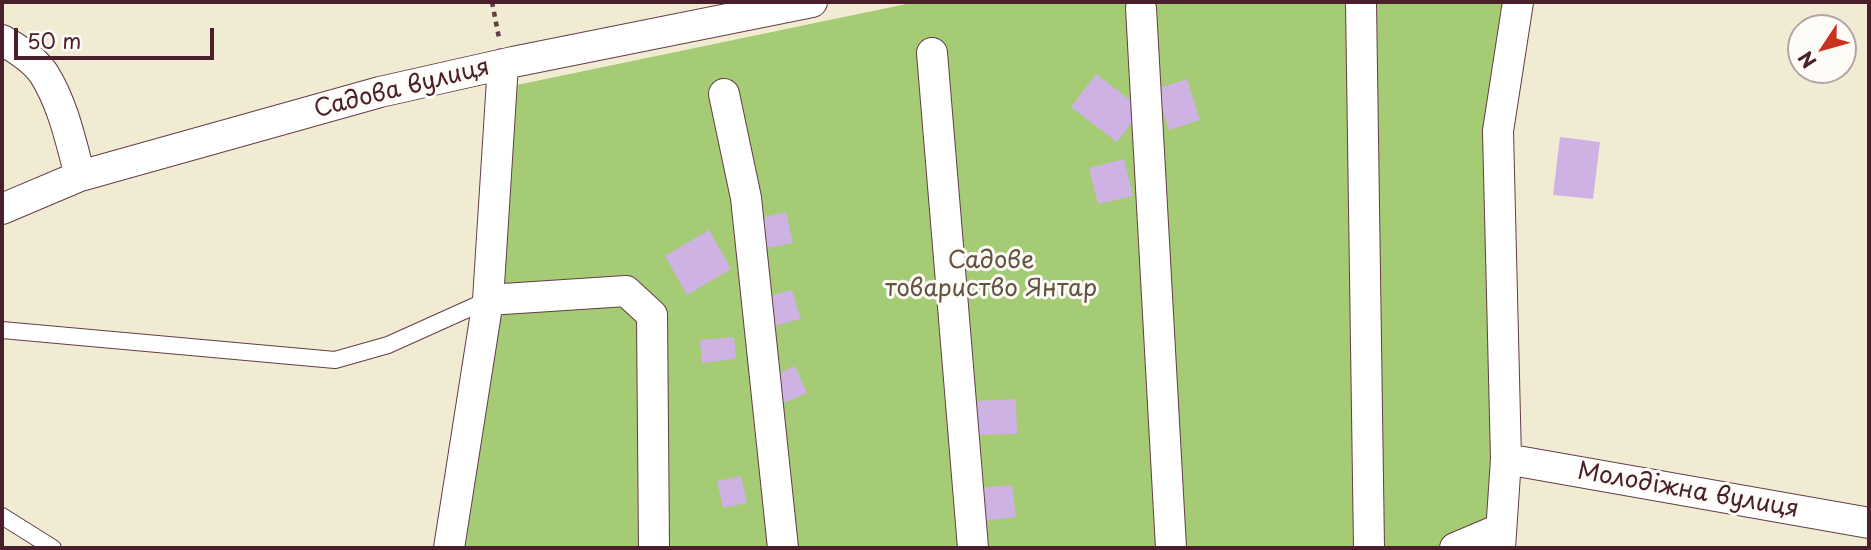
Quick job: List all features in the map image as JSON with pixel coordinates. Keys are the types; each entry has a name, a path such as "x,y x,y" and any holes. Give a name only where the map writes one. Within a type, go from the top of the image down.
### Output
{"street":[{"name":"Садова вулиця","path":"2,209 80,176 380,92 503,64 812,2"},
{"path":"1361,2 1368,548"},
{"path":"1455,548 1500,539 1506,459 1498,131 1518,2"},
{"path":"1141,8 1171,548"},
{"path":"2,40 16,48 43,72 63,116 80,176"},
{"path":"932,53 973,548"},
{"path":"449,548 488,300 503,64"},
{"path":"724,94 746,198 783,548"},
{"path":"488,300 626,291 652,315 653,548"},
{"name":"Молодіжна вулиця","path":"1506,459 1869,523"}],"lane":[{"path":"2,330 335,360 388,345 488,300"},
{"path":"2,516 52,548"}],"path":[{"path":"495,3 503,64"}],"green space":[{"name":"Садове товариство Янтар","path":"916,2 1518,2 1498,131 1500,548 464,548 512,86"}],"building":[{"path":"1096,74 1142,109 1117,142 1071,107"},
{"path":"1187,79 1200,120 1169,130 1156,89"},
{"path":"1560,137 1600,142 1593,199 1553,195"},
{"path":"1124,159 1133,196 1098,204 1089,168"},
{"path":"786,212 793,243 763,249 756,219"},
{"path":"709,230 731,269 687,295 665,256"},
{"path":"792,290 801,319 774,326 765,297"},
{"path":"734,337 736,359 702,363 700,340"},
{"path":"795,366 807,393 781,404 770,377"},
{"path":"1016,399 1017,434 978,435 976,401"},
{"path":"741,476 747,503 723,508 717,481"},
{"path":"1012,485 1016,517 983,521 980,488"}]}
